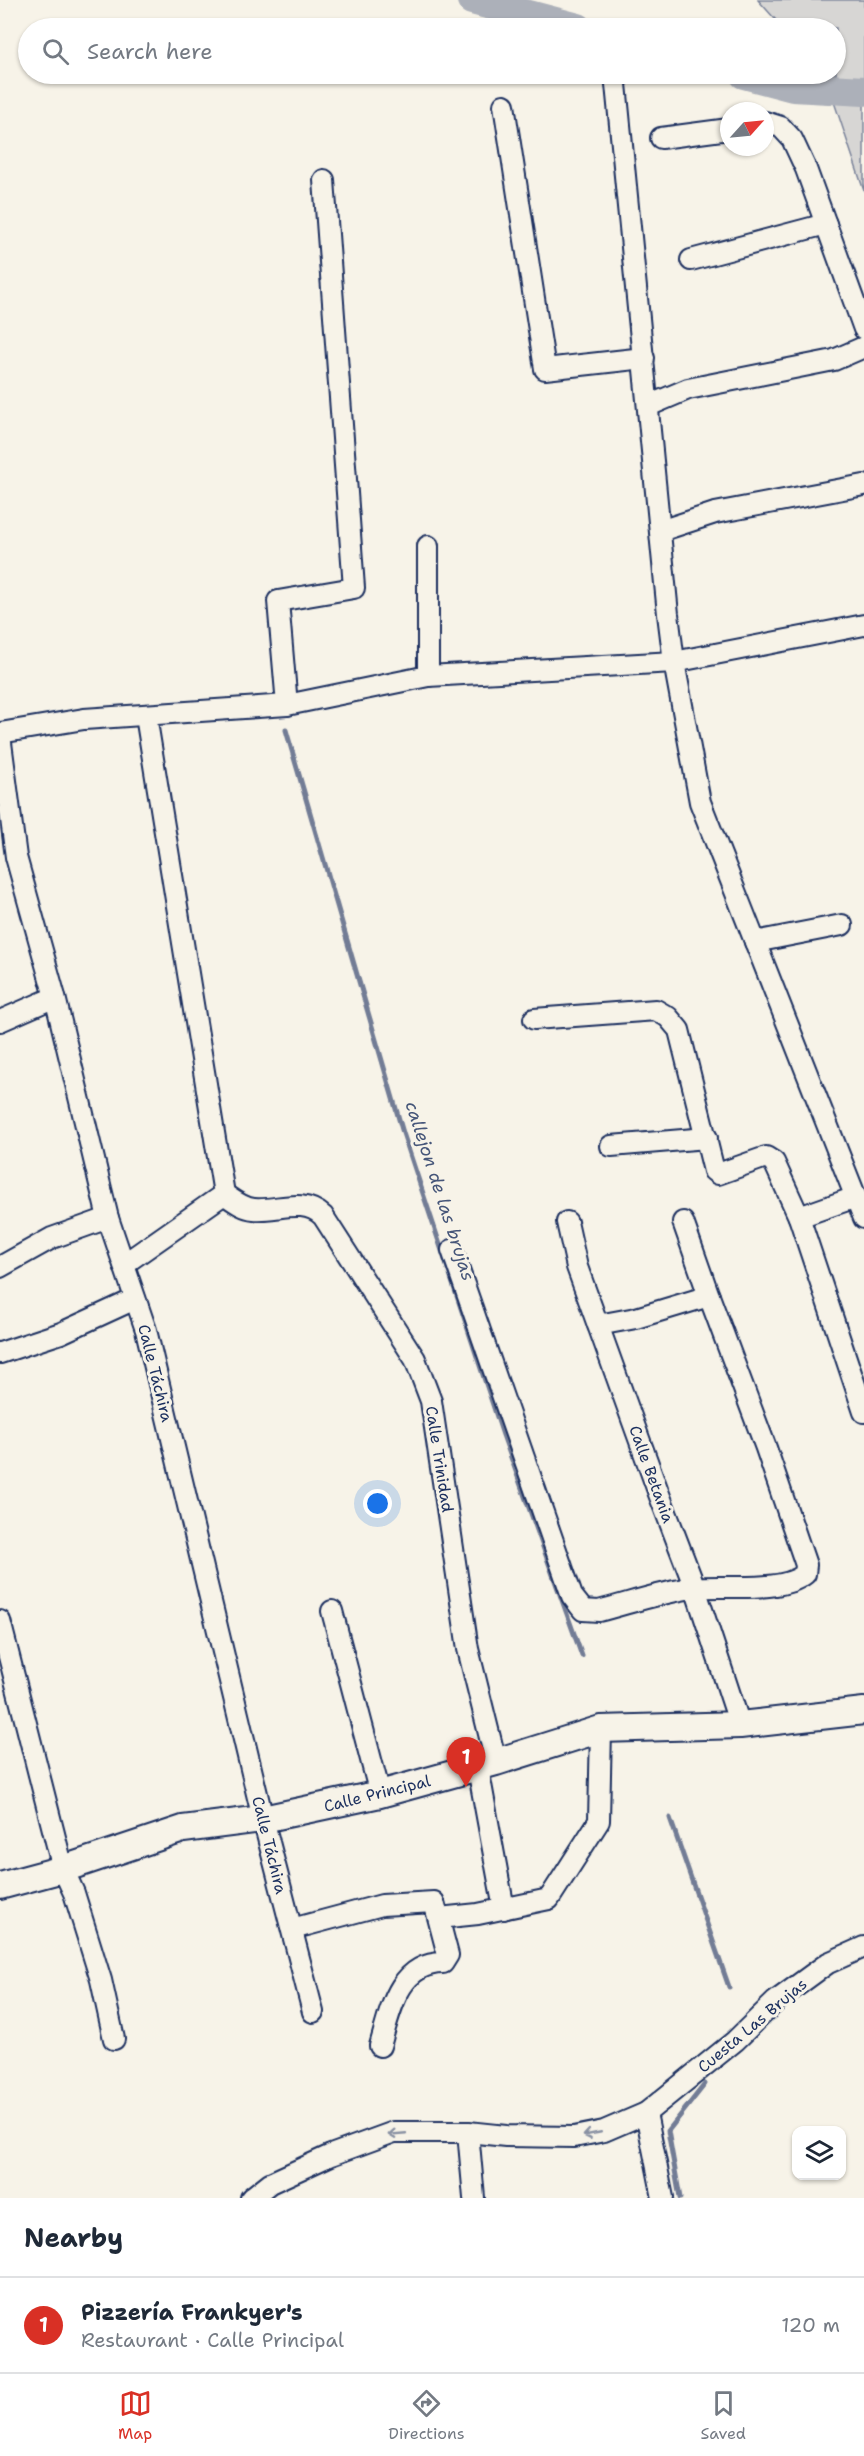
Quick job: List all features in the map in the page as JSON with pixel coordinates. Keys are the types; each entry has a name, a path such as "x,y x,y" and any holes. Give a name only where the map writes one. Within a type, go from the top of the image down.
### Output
{"street":[{"path":"616,84 674,662 700,802 864,1218"},
{"path":"504,105 544,369 644,358"},
{"path":"774,125 781,127 792,139 864,329"},
{"path":"661,138 720,130"},
{"path":"287,705 278,601 354,588 324,180"},
{"path":"692,260 826,224"},
{"path":"648,406 687,389 834,360 864,347"},
{"path":"660,531 715,513 864,485"},
{"path":"428,546 429,676"},
{"path":"0,734 84,719 287,705 429,676 674,662 864,625"},
{"path":"124,1264 224,1194 146,716"},
{"name":"Calle Táchira","path":"0,734 16,857 55,997 108,1218 146,1330 263,1820 313,2012"},
{"path":"754,942 842,925"},
{"path":"0,1021 55,997"},
{"path":"534,1019 656,1010 668,1017 679,1030 716,1173 766,1157 771,1158 799,1217 864,1412"},
{"path":"611,1146 707,1138"},
{"name":"Calle Trinidad","path":"224,1194 238,1204 253,1209 303,1206 314,1208 323,1216 416,1359 431,1401 487,1765"},
{"path":"799,1217 856,1197"},
{"path":"0,1267 52,1238 108,1218"},
{"name":"Calle Betania","path":"567,1222 577,1267 695,1588 740,1725"},
{"path":"452,1250 572,1596 583,1611 599,1611 695,1588 741,1588 796,1581 805,1574 806,1565 766,1448 682,1222"},
{"path":"598,1324 636,1318 709,1296"},
{"path":"0,1353 61,1333 135,1299"},
{"path":"332,1611 380,1794"},
{"path":"0,1621 9,1695 63,1869 78,1904 101,1980 114,2039"},
{"name":"Calle Principal","path":"0,1886 63,1869 183,1829 263,1820 380,1794 487,1765 601,1729 740,1725 864,1711"},
{"path":"439,1918 504,1909 549,1899 599,1821 601,1729"},
{"path":"487,1765 504,1909"},
{"path":"292,1929 382,1905 434,1902 448,1955 443,1964 430,1963 403,1982 392,2006 380,2046"},
{"name":"Cuesta Las Brujas","path":"251,2198 272,2191 332,2155 394,2132 468,2132 506,2136 574,2137 604,2131 646,2113 735,2041 776,2001 828,1963 864,1947"},
{"path":"646,2113 663,2198"},
{"path":"468,2132 474,2198"}],"shaded area":[{"path":"758,0 864,0 864,191 828,84 846,84 846,18 774,18"}],"waterway":[{"path":"472,0 540,18"},
{"path":"782,84 793,87 864,91"},
{"name":"callejon de las brujas","path":"286,730 403,1133 503,1435 582,1656"},
{"name":"callejon de las brujas","path":"670,1818 729,1987"},
{"name":"callejon de las brujas","path":"680,2198 668,2131 705,2084"}],"place":[{"name":"Pizzería Frankyer's","path":"466,1787"}]}
